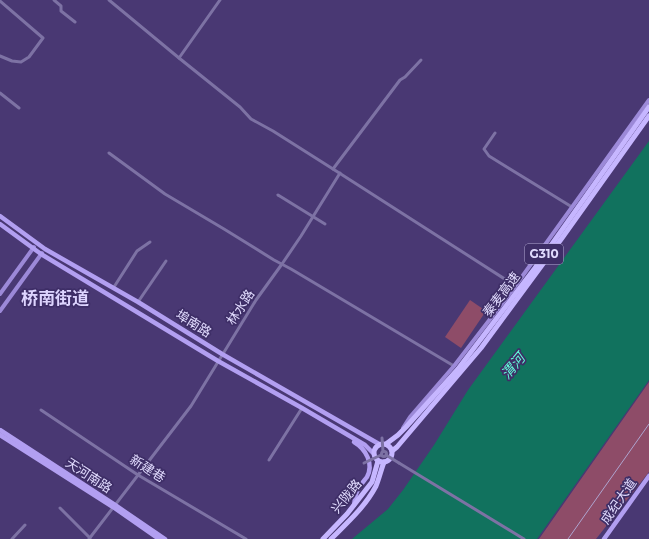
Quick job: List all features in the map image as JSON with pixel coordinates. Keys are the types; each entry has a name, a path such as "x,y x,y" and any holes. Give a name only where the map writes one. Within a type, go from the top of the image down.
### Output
{"highway":[{"name":"秦麦高速","path":"381,462 387,461 391,457 392,451 398,448 535,268 649,107"},
{"name":"秦麦高速","path":"386,444 398,435 435,399 481,348 649,116"},
{"path":"381,462 375,458 373,453 379,444 386,444 392,451"},
{"name":"兴陇路","path":"323,539 354,505 372,482 381,462"},
{"name":"兴陇路","path":"331,539 352,518 369,496 376,485 381,462"}],"main road":[{"path":"398,435 410,417 454,366 512,292 649,100"},
{"name":"埠南路","path":"0,216 45,249 114,287 222,354 379,444"},
{"name":"埠南路","path":"0,224 32,249 218,361 365,445 373,453"},
{"path":"0,294 37,243"},
{"path":"0,310 45,249"},
{"path":"337,429 362,448 370,464 367,476 356,494 354,505"},
{"name":"天河南路","path":"0,430 165,539"},
{"path":"359,442 362,439 362,434"},
{"name":"天河南路","path":"0,435 114,506 159,539"},
{"name":"成纪大道","path":"604,539 649,476"}],"street":[{"path":"54,0 62,6 61,11 75,22"},
{"path":"109,0 240,107 251,119 274,131 511,283"},
{"path":"179,58 220,0"},
{"path":"0,1 43,38 29,57 21,62 0,56"},
{"path":"333,169 400,80 405,77 420,60"},
{"path":"0,93 19,108"},
{"path":"495,133 484,149 489,156 572,207"},
{"path":"109,153 165,194 454,366"},
{"name":"林水路","path":"90,539 191,406 256,300 282,264 340,173"},
{"path":"278,194 325,224"},
{"path":"114,287 137,251 150,242"},
{"path":"138,302 166,261"},
{"path":"269,460 302,408"},
{"name":"新建巷","path":"41,410 138,475 246,539"},
{"path":"381,455 381,452 383,451 382,438"},
{"path":"383,451 386,452 386,455 524,539"},
{"path":"364,463 381,455 383,457 386,455"},
{"path":"60,508 90,539"},
{"path":"12,539 25,525"}],"shaded area":[{"path":"470,300 486,311 461,348 445,337"},
{"path":"649,382 649,472 596,539 539,539"}],"water":[{"name":"渭河","path":"649,141 649,380 537,539 352,539 388,509 403,490 434,445 468,390"}],"tram line":[{"path":"568,539 649,424"}],"district":[{"name":"桥南街道","path":"55,298"}]}
